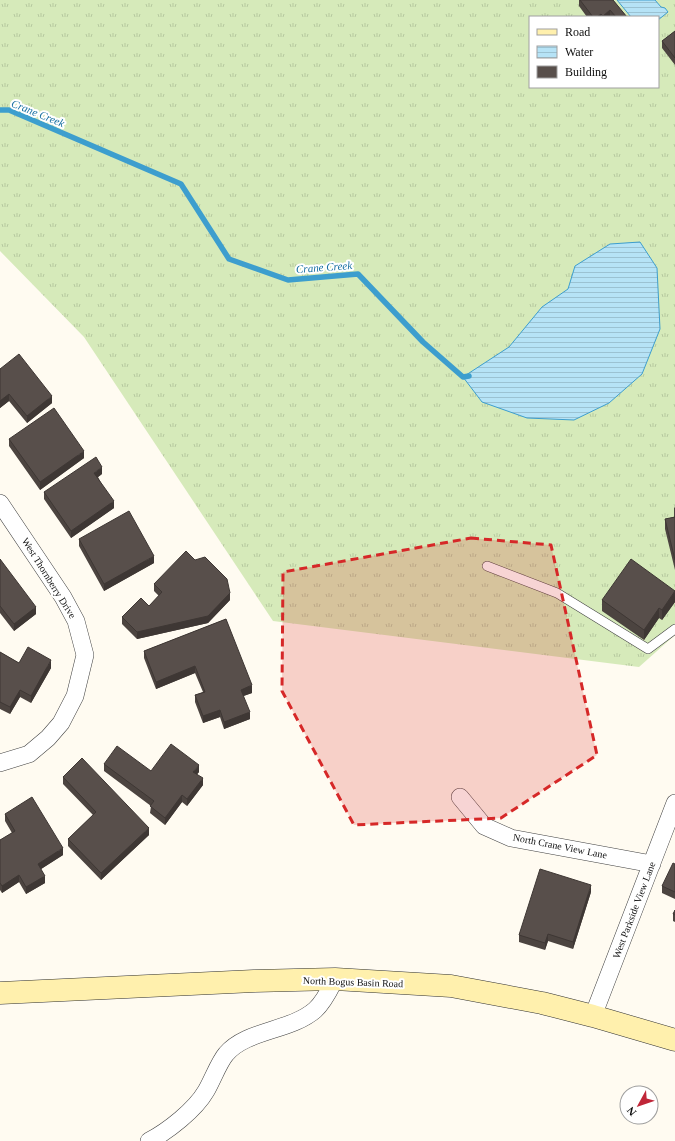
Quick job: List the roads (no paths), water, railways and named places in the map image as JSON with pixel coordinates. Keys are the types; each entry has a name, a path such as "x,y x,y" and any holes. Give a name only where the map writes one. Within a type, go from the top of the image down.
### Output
{"street":[{"name":"West Thornberry Drive","path":"0,503 63,597 76,621 85,655 75,696 61,723 48,738 29,754 0,763"},
{"name":"North Crane View Lane","path":"460,797 484,826 511,838 652,864"},
{"name":"West Parkside View Lane","path":"593,1016 675,803"},
{"name":"North Bogus Basin Road","path":"0,993 254,981 335,979 451,986 534,1002 593,1016 675,1040"},
{"path":"149,1141 186,1116 205,1093 226,1054 240,1042 298,1021 316,1009 326,996 335,979"}],"lane":[{"path":"487,566 557,593 648,649 675,629"}],"water":[{"path":"617,0 655,0 668,12 659,19 659,16 630,16"},
{"path":"640,242 657,268 660,329 642,374 609,403 574,420 527,418 482,402 463,377 509,347 542,307 568,289 575,266 610,244"}],"waterway":[{"name":"Crane Creek","path":"0,110 9,110 181,184 229,259 288,280 358,274 423,342 463,377 469,376"}]}
